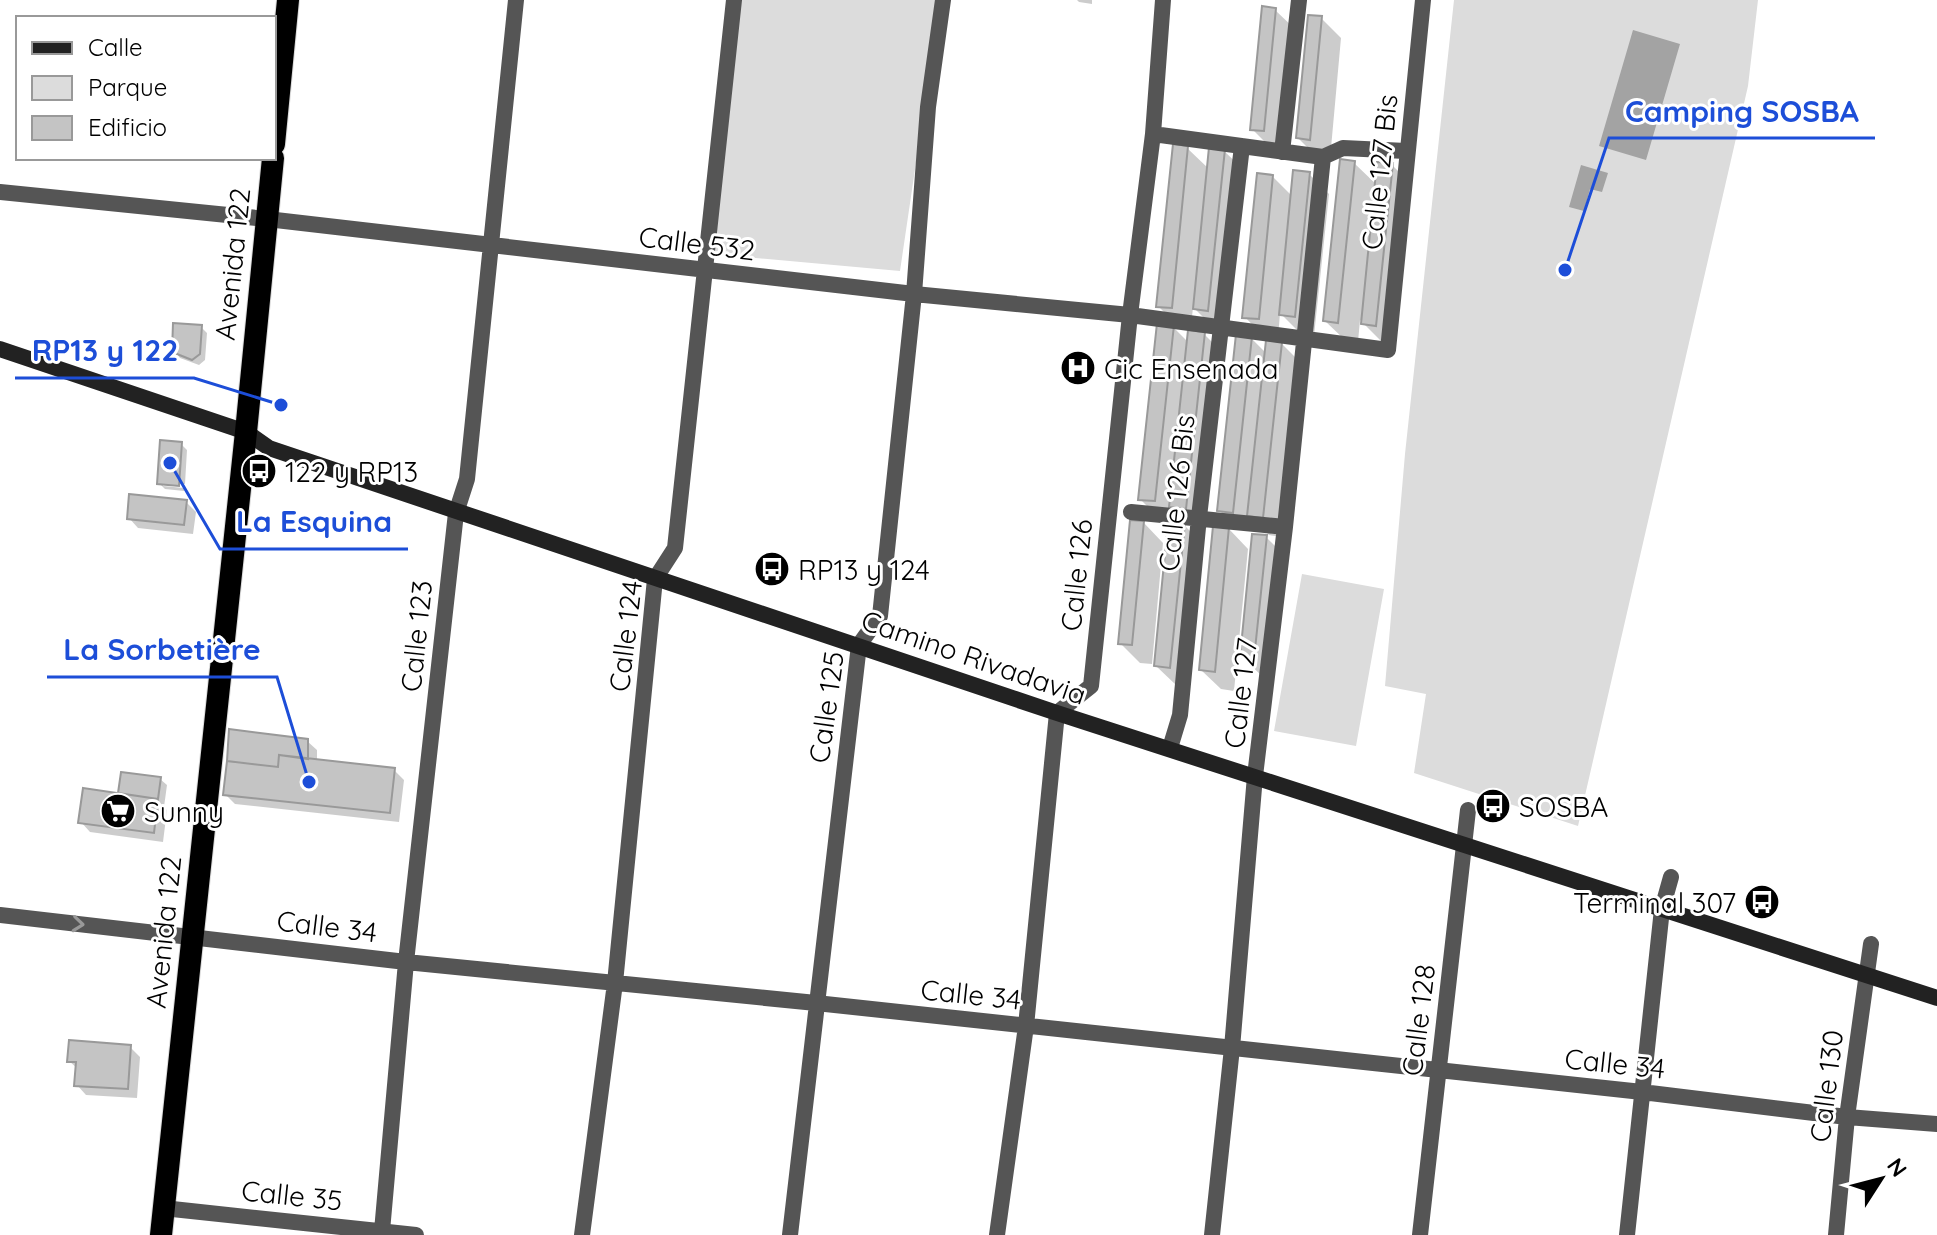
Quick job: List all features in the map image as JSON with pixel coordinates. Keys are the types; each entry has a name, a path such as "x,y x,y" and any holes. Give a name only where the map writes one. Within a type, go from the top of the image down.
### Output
{"highway":[{"path":"276,123 288,0"},
{"name":"Avenida 122","path":"161,1235 273,160"}],"main road":[{"name":"Camino Rivadavia","path":"0,349 246,432 269,448 456,513 1057,713 1937,998"}],"street":[{"name":"Calle 123","path":"382,1231 406,962 456,513 467,479 516,0"},
{"name":"Calle 124","path":"582,1235 615,983 655,579 675,548 734,0"},
{"name":"Calle 125","path":"790,1235 859,645 880,616 914,294 928,107 943,0"},
{"name":"Calle 126","path":"1057,713 1091,686 1130,315 1153,134 1163,0"},
{"path":"1282,152 1299,0"},
{"name":"Calle 127 Bis","path":"1388,350 1423,0"},
{"path":"1153,134 1323,157 1343,148 1406,151"},
{"name":"Calle 126 Bis","path":"1170,748 1180,715 1199,517 1242,146"},
{"name":"Calle 127","path":"1212,1235 1232,1048 1255,776 1285,527 1323,157"},
{"name":"Calle 532","path":"0,192 267,219 914,294 1130,315 1388,350"},
{"path":"1131,512 1285,527"},
{"path":"997,1235 1026,1026 1057,713"},
{"name":"Calle 128","path":"1420,1235 1468,810"},
{"path":"1627,1235 1662,909 1671,877"},
{"name":"Calle 34","path":"0,915 406,962 816,1003 1847,1117 1937,1124"},
{"name":"Calle 130","path":"1836,1235 1847,1117 1871,944"},
{"name":"Calle 35","path":"163,1208 416,1235"}],"green space":[{"path":"739,0 940,0 900,271 711,254"},
{"path":"1454,0 1758,0 1748,86 1578,826 1414,773 1426,694 1385,686 1405,454"},
{"path":"1302,574 1384,589 1356,746 1274,731"}],"shaded area":[{"path":"1633,30 1680,44 1646,160 1599,146"},
{"path":"1581,165 1608,173 1602,192 1590,189 1584,211 1569,207"}],"building":[{"path":"1262,6 1276,8 1264,131 1250,130"},
{"path":"1308,15 1322,16 1310,140 1296,138"},
{"path":"1173,144 1188,146 1172,308 1156,307"},
{"path":"1209,147 1225,149 1208,311 1193,309"},
{"path":"1340,159 1355,161 1338,323 1323,321"},
{"path":"1377,162 1393,163 1376,326 1361,324"},
{"path":"1293,170 1310,172 1295,317 1279,315"},
{"path":"1257,173 1273,175 1259,319 1242,318"},
{"path":"173,323 202,325 200,354 192,360 172,352"},
{"path":"1157,323 1174,325 1155,501 1138,500"},
{"path":"1188,330 1205,332 1186,509 1169,507"},
{"path":"1236,334 1252,336 1233,513 1217,511"},
{"path":"1266,340 1282,342 1263,518 1247,516"},
{"path":"160,440 182,442 179,486 157,484"},
{"path":"129,494 187,500 184,525 127,519"},
{"path":"1130,520 1144,521 1132,645 1118,644"},
{"path":"1168,522 1185,523 1170,668 1154,666"},
{"path":"1213,526 1229,527 1215,672 1199,670"},
{"path":"1252,534 1267,535 1254,659 1240,657"},
{"path":"229,729 308,739 308,759 279,755 278,767 227,761"},
{"path":"279,755 395,768 390,813 223,795 227,761 278,767"},
{"path":"121,772 161,777 158,799 118,793"},
{"name":"Sunny","path":"83,788 158,799 154,833 78,823"},
{"path":"69,1040 131,1045 128,1089 74,1086 76,1062 67,1062"}],"place":[{"name":"Camping SOSBA","path":"1565,270"},
{"name":"Cic Ensenada","path":"1078,368"},
{"name":"RP13 y 122","path":"281,405"},
{"name":"La Esquina","path":"170,463"},
{"name":"122 y RP13","path":"259,471"},
{"name":"RP13 y 124","path":"772,569"},
{"name":"La Sorbetière","path":"309,782"},
{"name":"SOSBA","path":"1493,806"},
{"name":"Sunny","path":"118,811"},
{"name":"Terminal 307","path":"1762,902"}]}
